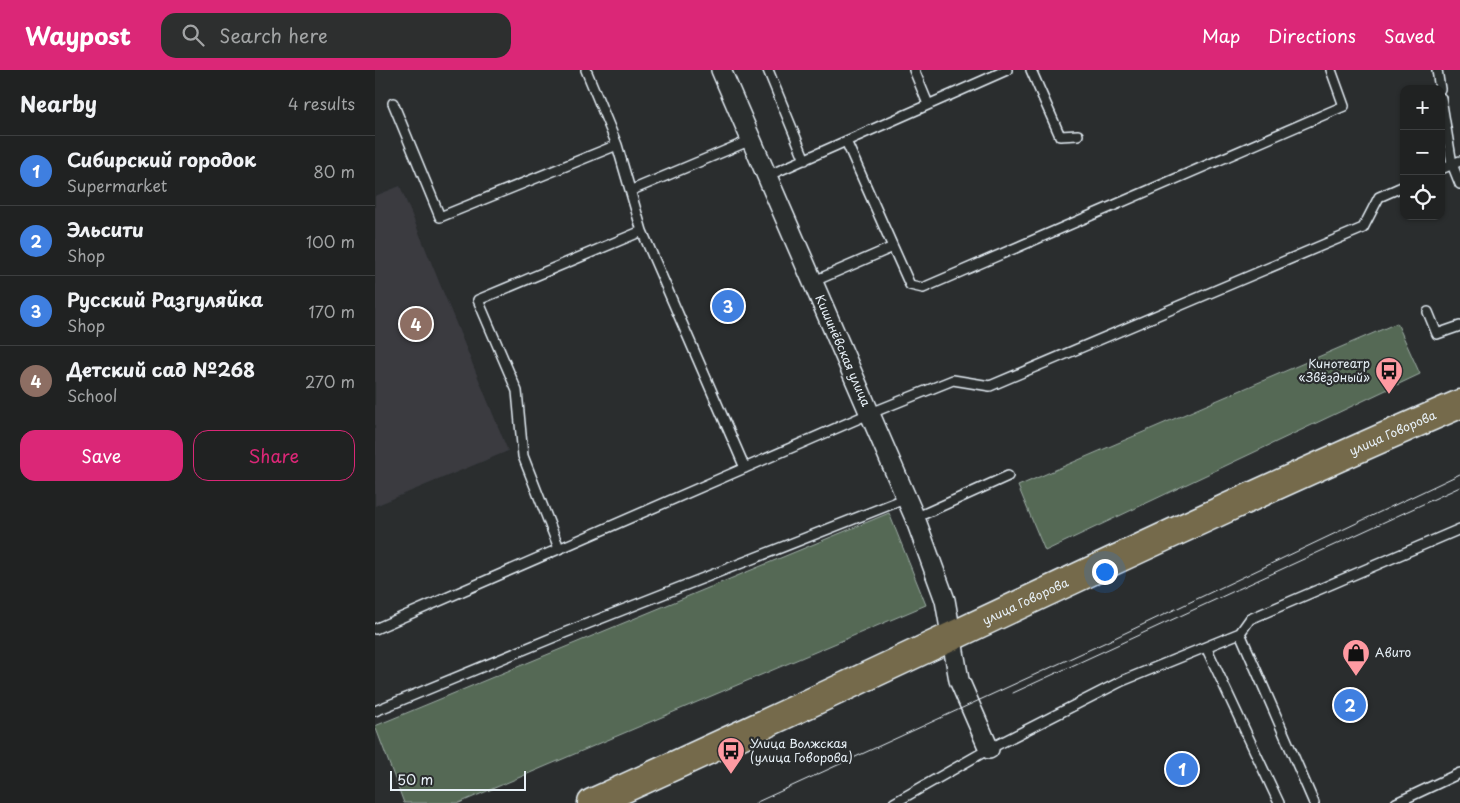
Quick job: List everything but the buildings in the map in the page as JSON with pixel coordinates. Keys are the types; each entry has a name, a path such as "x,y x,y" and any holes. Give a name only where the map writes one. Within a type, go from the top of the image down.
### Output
{"main road":[{"name":"улица Говорова","path":"591,803 719,746 951,636 1460,404"}],"street":[{"name":"Кишинёвская улица","path":"721,70 915,518 945,600 959,680 989,749"}],"lane":[{"path":"586,70 617,145 632,190 642,231 745,468"},
{"path":"768,70 805,160"},
{"path":"914,70 928,104"},
{"path":"767,176 1007,70"},
{"path":"1031,70 1060,136 1078,135"},
{"path":"846,141 910,285 923,288 1344,106 1331,70"},
{"path":"1437,70 1439,85"},
{"path":"393,103 440,217 617,145"},
{"path":"1445,115 1460,184"},
{"path":"632,190 751,140"},
{"path":"375,629 871,413 953,380 990,386 1363,228 1379,197 1400,188"},
{"path":"559,548 523,456 517,391 478,300 642,231"},
{"path":"812,282 893,247"},
{"path":"1428,312 1437,334 1460,326"},
{"path":"915,518 1008,476"},
{"path":"375,711 564,632 907,498"},
{"path":"894,803 989,749 1122,681 1240,634 1250,620 1460,529"},
{"path":"1240,634 1314,803"},
{"path":"1206,648 1279,803"},
{"path":"1396,803 1460,773"}],"shaded area":[{"path":"400,186 508,451 375,506 375,196"}],"green space":[{"path":"1397,323 1420,374 1045,551 1018,486"},
{"path":"889,513 926,605 459,803 404,803 375,726"}],"tram line":[{"path":"755,803 1104,643 1460,474"},
{"path":"1013,693 1460,487"}],"place":[{"name":"Русский Разгуляйка","path":"728,306"},
{"name":"Детский сад №268","path":"416,324"},
{"name":"Кинотеатр «Звёздный»","path":"1389,395"},
{"name":"Авито","path":"1356,677"},
{"name":"Эльсити","path":"1350,705"},
{"name":"Сибирский городок","path":"1182,769"},
{"name":"Улица Волжская (улица Говорова)","path":"731,775"}]}
